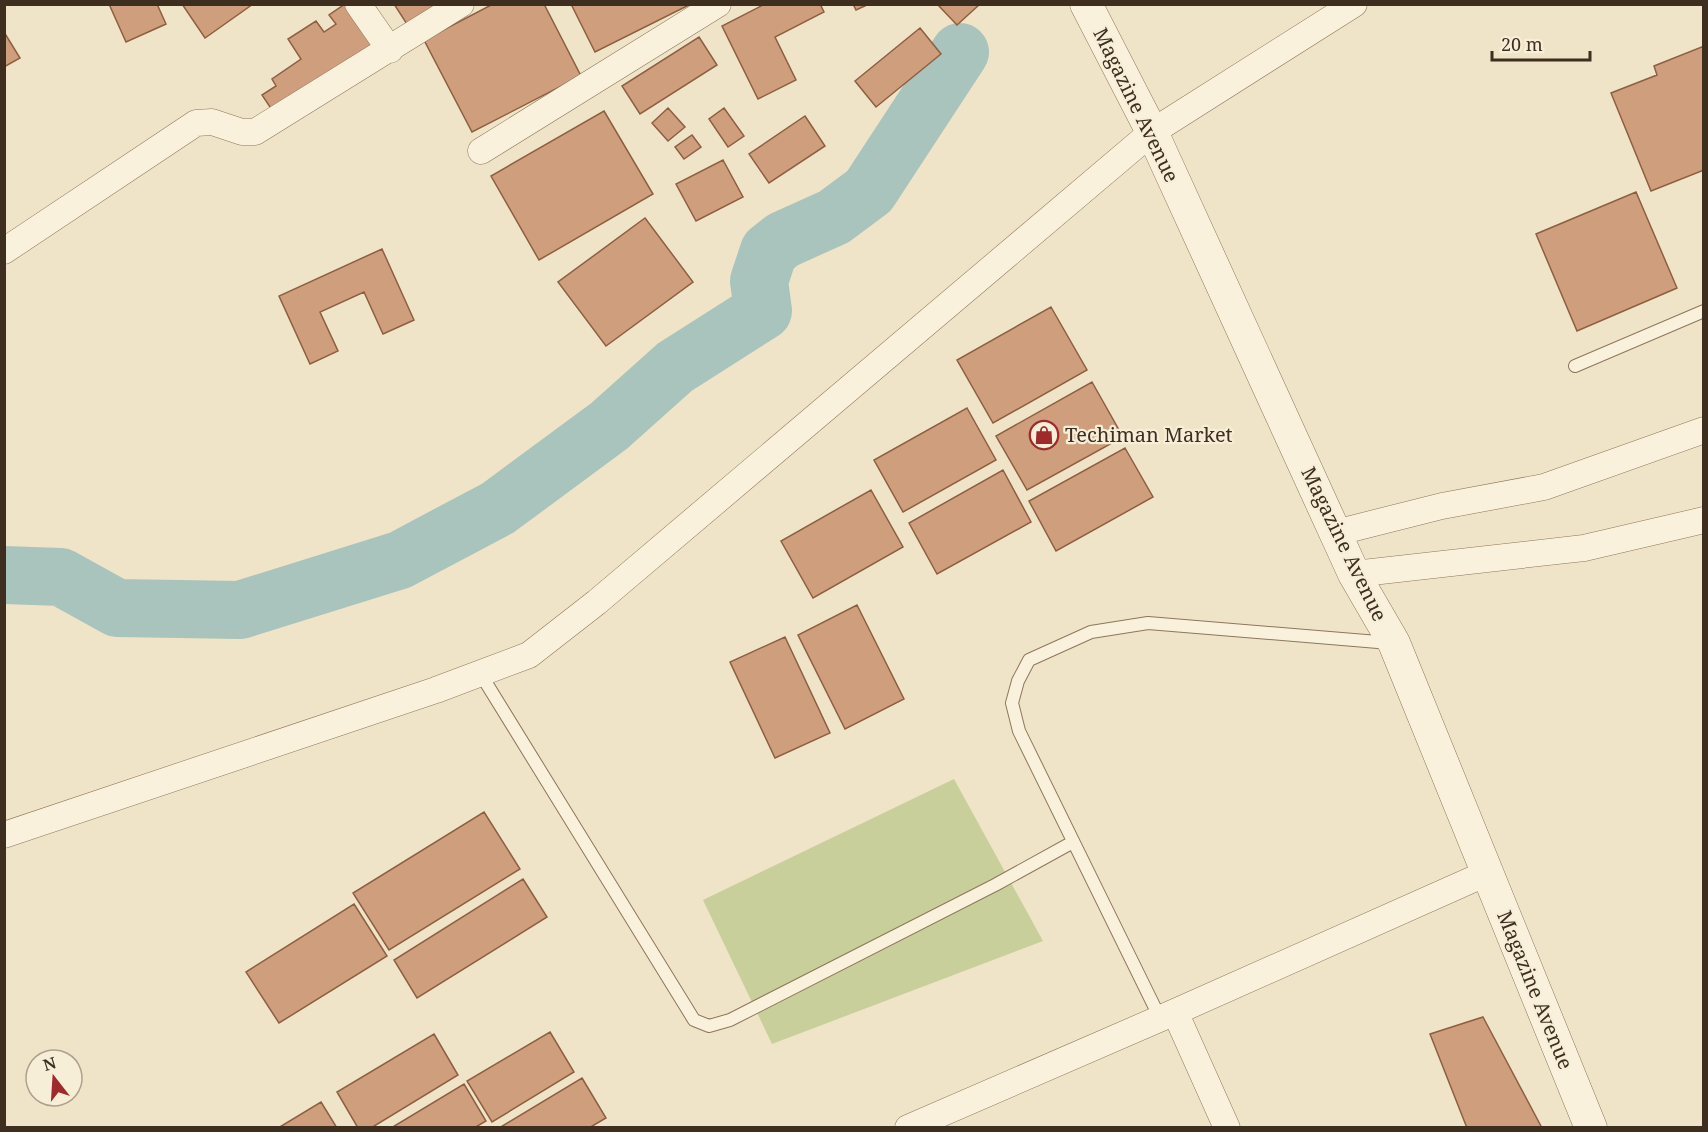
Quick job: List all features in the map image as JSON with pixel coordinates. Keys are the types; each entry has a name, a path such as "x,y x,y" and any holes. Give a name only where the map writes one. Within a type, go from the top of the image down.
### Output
{"street":[{"path":"358,4 390,50"},
{"path":"4,251 196,123 212,122 242,132 255,132 461,4"},
{"path":"481,151 718,4"},
{"name":"Magazine Avenue","path":"1086,4 1152,132 1354,574 1394,643 1592,1128"},
{"path":"4,835 436,690 529,655 597,602 1152,132 1354,4"},
{"path":"1335,533 1442,506 1544,487 1704,430"},
{"path":"1354,574 1584,548 1704,520"},
{"path":"908,1128 1487,873"},
{"path":"1167,1015 1227,1128"}],"lane":[{"path":"1575,366 1704,311"},
{"path":"1167,1015 1073,842 1019,731 1012,703 1018,681 1029,660 1091,632 1148,623 1394,643"},
{"path":"480,673 694,1020 709,1026 730,1020 995,885 1073,842"}],"green space":[{"path":"954,779 1043,941 772,1044 703,900"}],"building":[{"path":"109,4 157,4 166,24 126,42"},
{"path":"182,4 253,4 205,38"},
{"path":"345,4 375,45 274,113 262,95 276,86 272,79 301,59 288,39 316,21 324,32 336,24 329,15"},
{"path":"394,4 452,4 412,32"},
{"path":"493,4 544,4 581,76 472,132 424,40"},
{"path":"571,4 689,4 689,5 595,52"},
{"path":"765,4 820,4 824,12 775,37 796,80 758,99 722,26"},
{"path":"853,4 869,4 856,10"},
{"path":"939,4 980,4 957,25"},
{"path":"920,28 941,54 876,107 855,81"},
{"path":"4,32 20,58 4,67"},
{"path":"699,37 717,65 640,114 622,86"},
{"path":"1704,46 1704,170 1651,191 1611,93 1657,75 1654,66"},
{"path":"668,108 685,127 668,141 652,123"},
{"path":"724,108 744,136 728,147 709,119"},
{"path":"604,111 653,194 539,260 491,176"},
{"path":"805,116 825,146 769,183 749,154"},
{"path":"692,135 701,147 684,159 675,147"},
{"path":"723,160 743,197 696,221 676,184"},
{"path":"1636,192 1677,288 1577,331 1536,234"},
{"path":"645,218 693,282 606,346 558,282"},
{"path":"382,249 414,320 383,334 364,292 320,312 338,351 310,364 279,296"},
{"path":"1051,307 1087,370 993,423 957,360"},
{"path":"1092,382 1123,437 1027,490 996,436"},
{"path":"967,408 996,460 903,512 874,460"},
{"path":"1125,448 1153,497 1056,551 1029,501"},
{"path":"1003,470 1031,522 937,574 909,523"},
{"path":"871,490 903,547 813,598 781,541"},
{"path":"857,605 904,699 845,729 798,635"},
{"path":"785,637 830,733 775,758 730,662"},
{"path":"484,812 520,869 389,950 353,893"},
{"path":"523,879 547,917 417,998 394,960"},
{"path":"354,904 387,956 279,1023 246,972"},
{"path":"1483,1017 1542,1128 1467,1128 1430,1034"},
{"path":"550,1032 574,1072 492,1122 467,1081"},
{"path":"434,1034 458,1075 371,1128 358,1128 337,1092"},
{"path":"582,1078 606,1118 589,1128 499,1128"},
{"path":"464,1084 486,1121 474,1128 391,1128"},
{"path":"321,1102 337,1128 278,1128"}],"waterway":[{"path":"4,575 61,577 117,608 240,610 400,560 498,508 609,426 675,367 763,311 759,281 769,251 783,240 834,217 869,191 960,52"}],"place":[{"name":"Techiman Market","path":"1044,435"}]}
